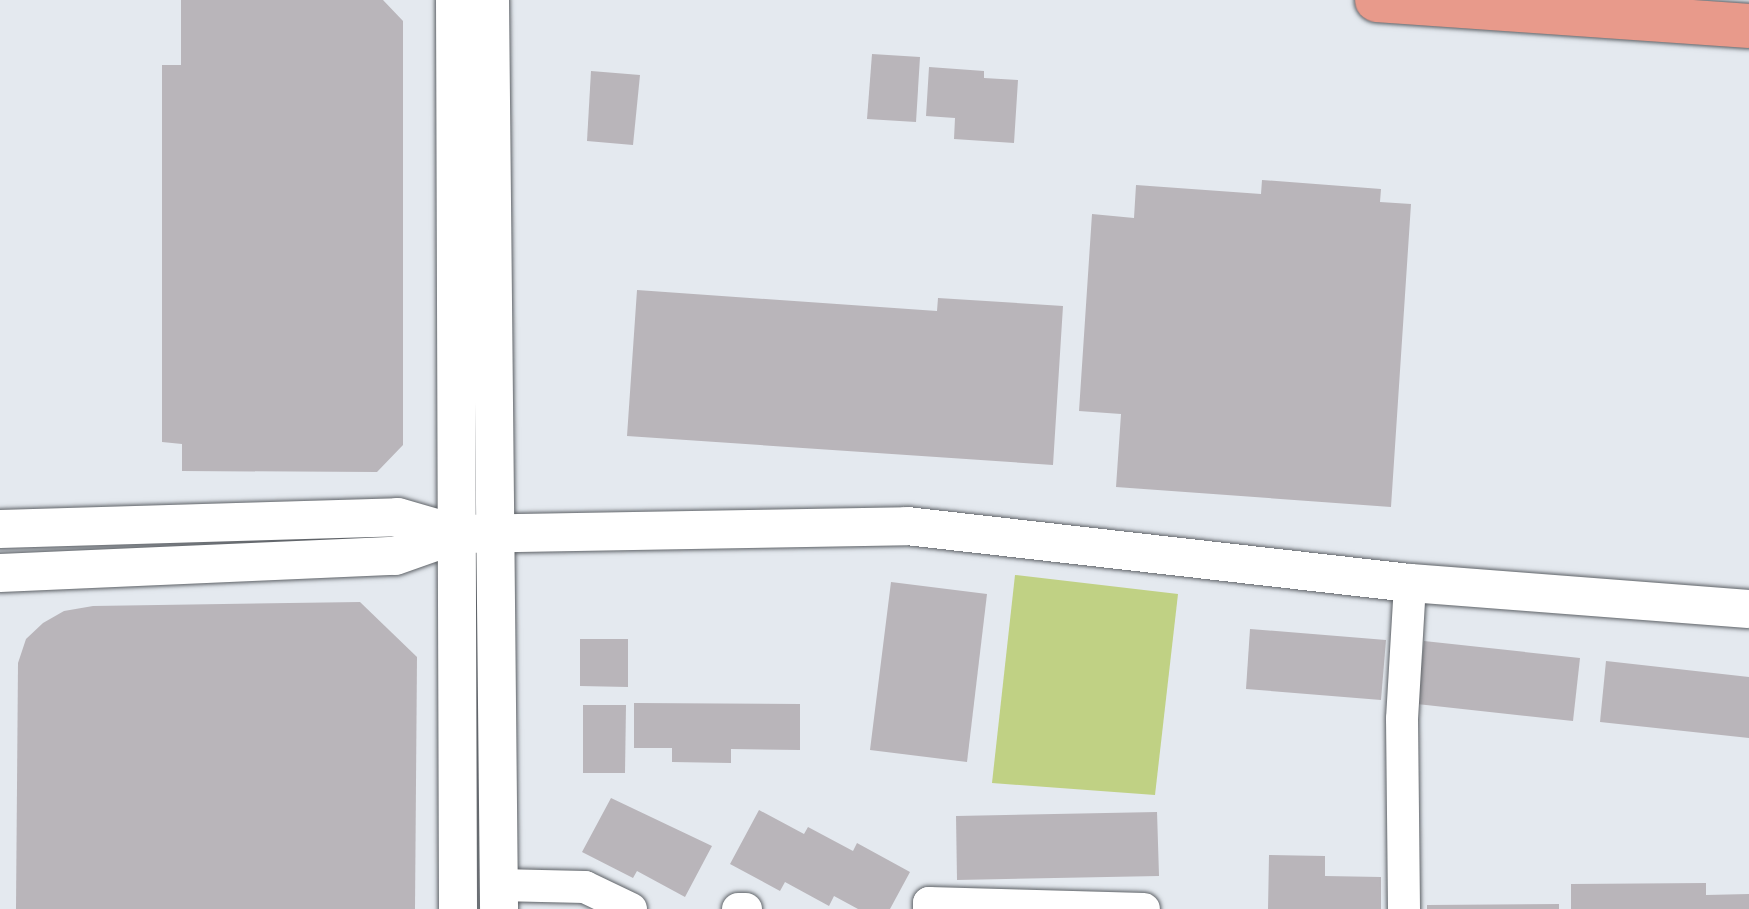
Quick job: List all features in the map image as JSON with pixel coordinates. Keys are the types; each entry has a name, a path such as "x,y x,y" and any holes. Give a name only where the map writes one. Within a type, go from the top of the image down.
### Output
{"highway":[{"path":"1377,0 1749,26"}],"street":[{"path":"455,0 458,909"},
{"path":"490,0 498,532 499,897 585,887 631,909"},
{"path":"0,529 400,517 457,534"},
{"path":"0,573 395,556 457,534 907,526 1410,583 1749,609"},
{"path":"1404,909 1402,719 1410,583"},
{"path":"929,909 929,903 1144,909"},
{"path":"738,909 746,909"}],"green space":[{"path":"1015,575 1178,594 1155,795 992,783"}],"building":[{"path":"181,0 383,0 403,21 403,445 377,472 182,471 182,444 162,442 162,65 181,65"},
{"path":"872,54 920,57 916,122 867,119"},
{"path":"929,67 984,71 984,78 1018,80 1014,143 954,139 955,118 926,116"},
{"path":"591,71 640,75 633,145 587,141"},
{"path":"1262,180 1381,189 1380,202 1411,204 1391,507 1116,487 1121,414 1079,411 1092,214 1134,218 1136,185 1261,194"},
{"path":"637,290 937,311 938,298 1063,306 1053,465 627,436"},
{"path":"891,582 987,594 967,762 870,750"},
{"path":"360,602 417,657 415,909 16,909 18,663 26,639 43,623 64,611 93,606"},
{"path":"1250,629 1386,640 1381,700 1246,689"},
{"path":"580,639 628,639 628,687 580,686"},
{"path":"1424,641 1580,658 1573,721 1417,704"},
{"path":"1606,661 1749,677 1749,738 1600,722"},
{"path":"634,703 800,704 800,750 731,749 731,763 672,762 672,748 634,748"},
{"path":"583,705 626,705 625,773 583,773"},
{"path":"611,798 712,846 685,897 637,871 633,878 582,852"},
{"path":"759,810 804,834 808,827 853,851 857,843 910,872 890,909 858,909 834,896 829,906 785,882 780,891 730,864"},
{"path":"1157,812 1159,876 957,880 956,816"},
{"path":"1269,855 1325,856 1325,876 1381,877 1381,909 1268,909"},
{"path":"1706,883 1706,895 1749,894 1749,909 1571,909 1571,884"},
{"path":"1559,904 1559,909 1427,909 1427,905"}]}
